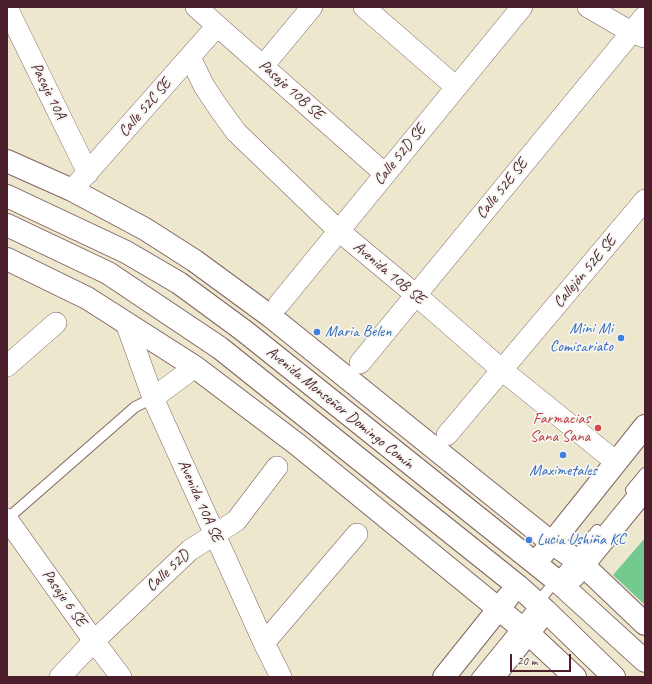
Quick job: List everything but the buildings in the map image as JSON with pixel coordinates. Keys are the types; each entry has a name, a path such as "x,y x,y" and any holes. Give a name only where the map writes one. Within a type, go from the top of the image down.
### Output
{"main road":[{"name":"Avenida Monseñor Domingo Comín","path":"8,161 72,190 145,229 194,261 270,316 552,543 578,562 645,624"},
{"name":"Avenida Monseñor Domingo Comín","path":"7,196 126,252 179,283 243,330 561,583 645,661"},
{"name":"Avenida Monseñor Domingo Comín","path":"7,224 108,273 220,348 518,586 614,677"},
{"path":"7,259 87,298 195,367 298,445 523,629 575,677"},
{"path":"179,283 194,261"},
{"path":"241,402 261,381"},
{"path":"444,677 645,426"},
{"path":"493,677 523,629 578,562 645,489"}],"street":[{"name":"Pasaje 10B SE","path":"196,7 385,174"},
{"path":"263,66 312,7"},
{"path":"364,7 456,87"},
{"name":"Calle 52D SE","path":"279,304 522,7"},
{"path":"588,7 638,35"},
{"name":"Pasaje 10A","path":"9,9 88,172"},
{"name":"Calle 52E SE","path":"360,363 416,295 638,35 645,16"},
{"name":"Calle 52C SE","path":"72,190 217,26"},
{"name":"Avenida 10B SE","path":"190,57 204,86 236,132 339,231 416,295 502,370 616,462"},
{"name":"Callejón 52E SE","path":"447,435 645,200"},
{"path":"7,366 56,323"},
{"name":"Avenida 10A SE","path":"126,323 153,398 264,643 281,677"},
{"path":"153,398 195,367"},
{"name":"Calle 52D","path":"60,677 94,641 190,550 228,526 240,516 277,467"},
{"name":"Pasaje 6 SE","path":"7,519 121,677"},
{"path":"264,643 357,534"}],"lane":[{"path":"7,519 135,407 153,398"},
{"path":"625,497 645,473"},
{"path":"578,562 604,522"},
{"path":"477,677 523,629"}],"green space":[{"path":"645,538 645,605 613,575"}],"place":[{"name":"Maria Belen","path":"317,332"},
{"name":"Mini Mi Comisariato","path":"621,338"},
{"name":"Farmacias Sana Sana","path":"598,428"},
{"name":"Maximetales","path":"563,455"},
{"name":"Lucia Ushiña KC","path":"529,540"}]}
